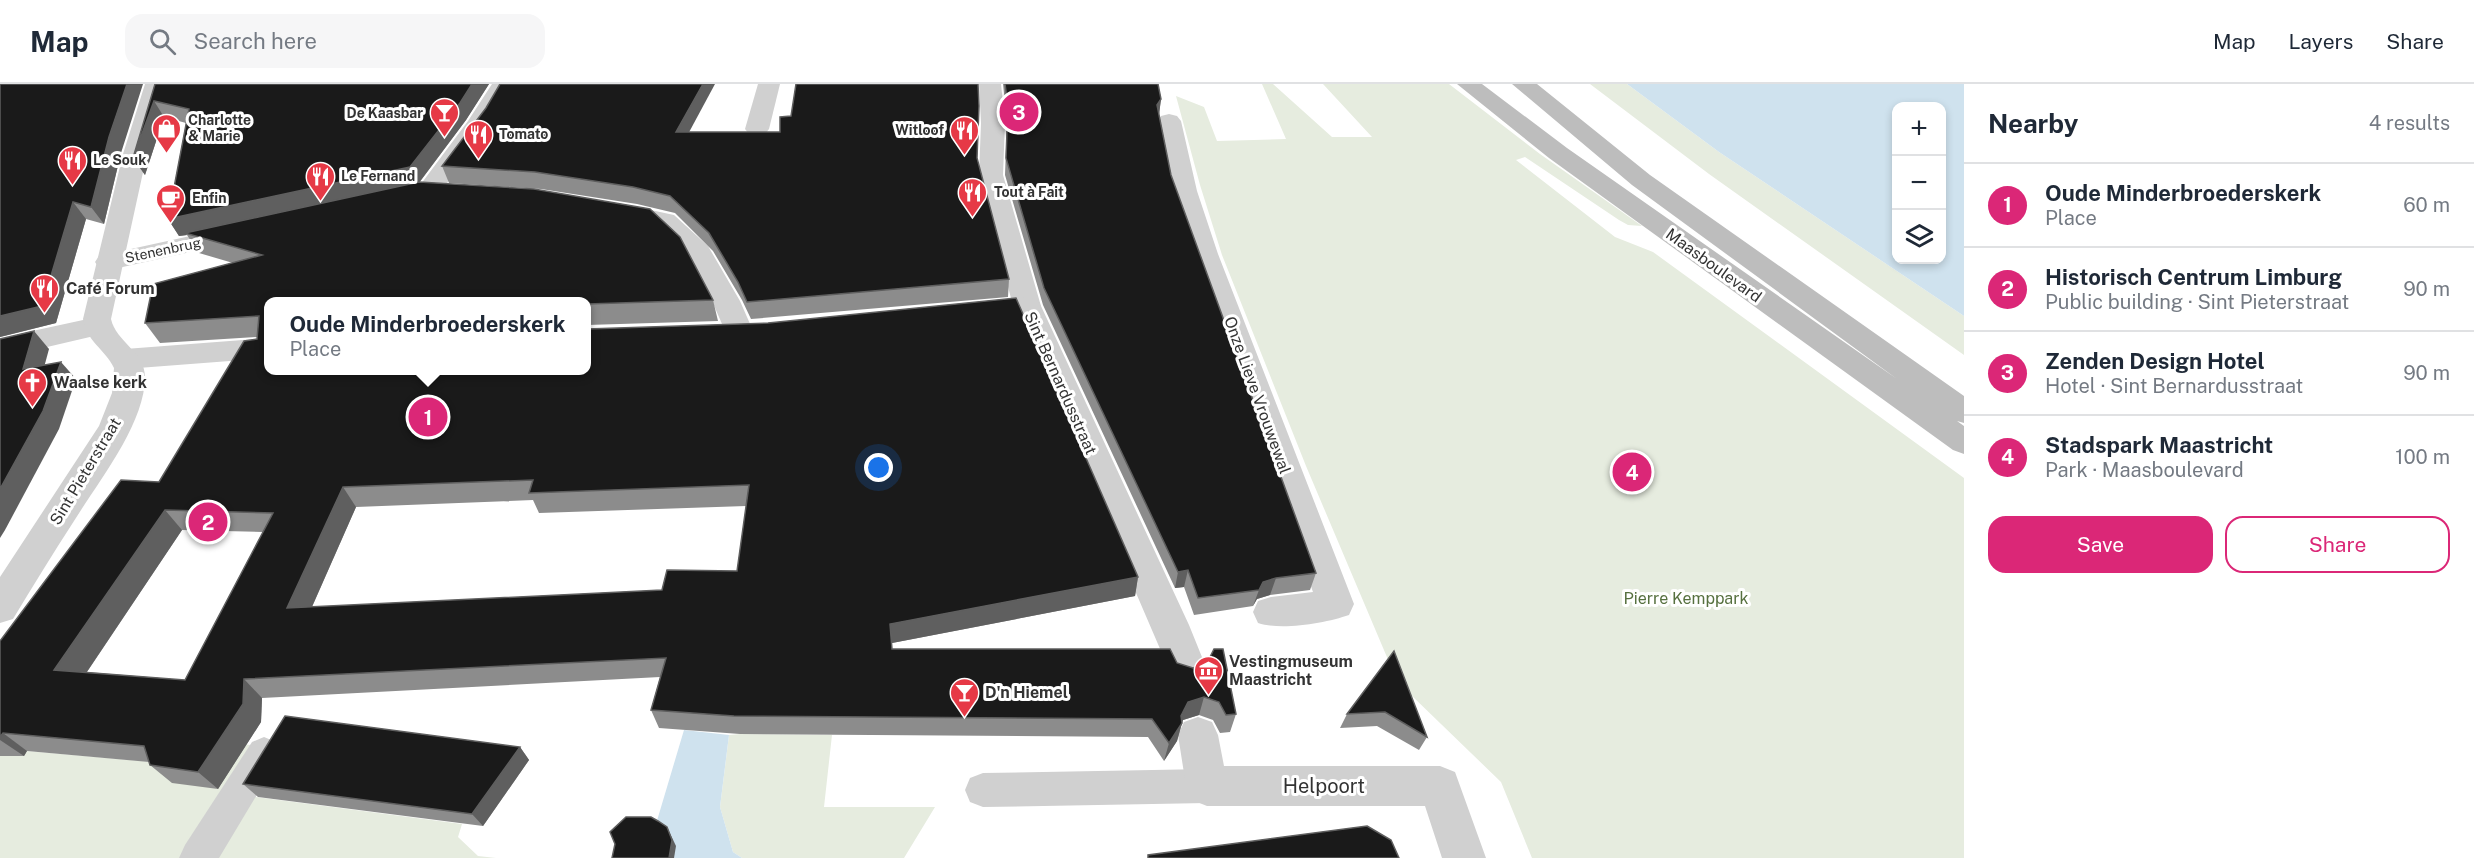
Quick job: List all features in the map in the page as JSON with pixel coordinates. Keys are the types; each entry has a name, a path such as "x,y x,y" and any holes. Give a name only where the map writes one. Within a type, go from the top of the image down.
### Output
{"main road":[{"name":"Maasboulevard","path":"1468,84 1649,219 1964,442"},
{"name":"Maasboulevard","path":"1523,84 1641,180 1964,412"}],"street":[{"path":"97,326 109,262 135,154 156,84"},
{"path":"428,192 478,124 503,84"},
{"path":"757,129 769,84"},
{"name":"Sint Bernardusstraat","path":"990,84 993,123 991,175 1027,306 1170,625 1186,667"},
{"name":"Onze Lieve Vrouwewal","path":"1168,121 1184,191 1202,244 1336,604 1271,612"},
{"path":"401,198 428,192 462,194"},
{"path":"595,207 665,221 698,252 726,301 750,332 709,334"},
{"name":"Stenenbrug","path":"109,262 255,230"},
{"path":"946,314 1027,306"},
{"path":"0,348 97,326"},
{"path":"97,326 125,359 264,348"},
{"name":"Sint Pieterstraat","path":"0,608 117,420 125,401 130,377 125,359"},
{"path":"1198,735 1207,786"},
{"name":"Helpoort","path":"1207,786 1440,786 1464,858"}],"lane":[{"path":"198,858 281,725"},
{"name":"Helpoort","path":"984,790 1207,786"}],"green space":[{"name":"Pierre Kemppark","path":"1262,84 1273,84 1332,137 1372,137 1323,84 1449,84 1540,154 1642,226 1628,225 1619,220 1525,157 1516,160 1615,237 1653,252 1964,478 1964,858 1532,858 1501,782 1411,695 1392,669 1306,466 1222,255 1176,96 1204,107 1217,141 1286,139"},
{"path":"1590,84 1627,84 1719,152 1964,316 1964,355 1709,174"},
{"path":"729,735 832,735 824,807 935,807 904,858 742,858 733,852 720,807"},
{"path":"238,744 252,745 256,797 462,824 458,837 478,856 496,858 0,858 0,756 24,756 27,751 165,763"}],"water":[{"path":"1627,84 1964,84 1964,316 1719,152"},
{"path":"684,730 729,735 720,807 733,852 742,858 674,858 656,824"}],"building":[{"path":"0,84 127,84 109,137 91,207 73,202 42,306 0,316"},
{"path":"155,84 472,84 410,167 168,219 189,109 154,101 133,158"},
{"path":"500,84 703,84 676,132 780,132 780,117 791,116 796,84 978,84 977,158 1009,279 747,302 709,233 670,196 633,187 535,172 442,166 486,108"},
{"path":"1005,84 1158,84 1161,99 1157,105 1171,175 1316,573 1276,578 1263,582 1259,590 1198,598 1188,570 1178,572 1044,288 1006,158 1008,106"},
{"path":"419,182 534,189 650,209 680,237 713,300 591,304 591,297 264,297 264,375 591,375 591,329 768,323 1016,298 1138,577 890,624 892,649 1170,649 1177,663 1193,668 1207,663 1214,649 1223,649 1236,714 1226,715 1219,702 1204,697 1188,702 1181,716 1182,723 1169,743 1152,719 734,716 651,710 666,658 244,679 243,704 198,772 150,765 144,746 3,733 0,737 0,641 121,480 159,482 244,341 257,339 259,316 145,323 153,284 262,255 185,233","holes":["533,480 529,493 749,485 737,571 667,570 662,590 287,608 343,487","165,510 273,513 185,680 54,670"]},
{"name":"Waalse kerk","path":"34,331 23,369 61,362 43,411 0,489 0,339"},
{"path":"1394,651 1427,737 1385,712 1347,714"},
{"path":"285,716 520,747 472,814 243,784"},
{"path":"626,817 651,817 667,827 672,840 669,858 612,858 615,844 610,832"},
{"path":"1367,826 1391,840 1399,858 1148,858 1148,855"}],"place":[{"name":"Zenden Design Hotel","path":"1019,112"},
{"name":"De Kaasbar","path":"444,138"},
{"name":"Charlotte & Marie","path":"167,154"},
{"name":"Witloof","path":"965,156"},
{"name":"Tomato","path":"478,160"},
{"name":"Le Souk","path":"72,186"},
{"name":"Le Fernand","path":"320,202"},
{"name":"Tout à Fait","path":"973,218"},
{"name":"Enfin","path":"171,224"},
{"name":"Café Forum","path":"45,314"},
{"name":"Waalse kerk","path":"33,408"},
{"name":"Oude Minderbroederskerk","path":"428,417"},
{"name":"Stadspark Maastricht","path":"1632,472"},
{"name":"Historisch Centrum Limburg","path":"208,522"},
{"name":"Vestingmuseum Maastricht","path":"1208,696"},
{"name":"D'n Hiemel","path":"964,718"}]}
